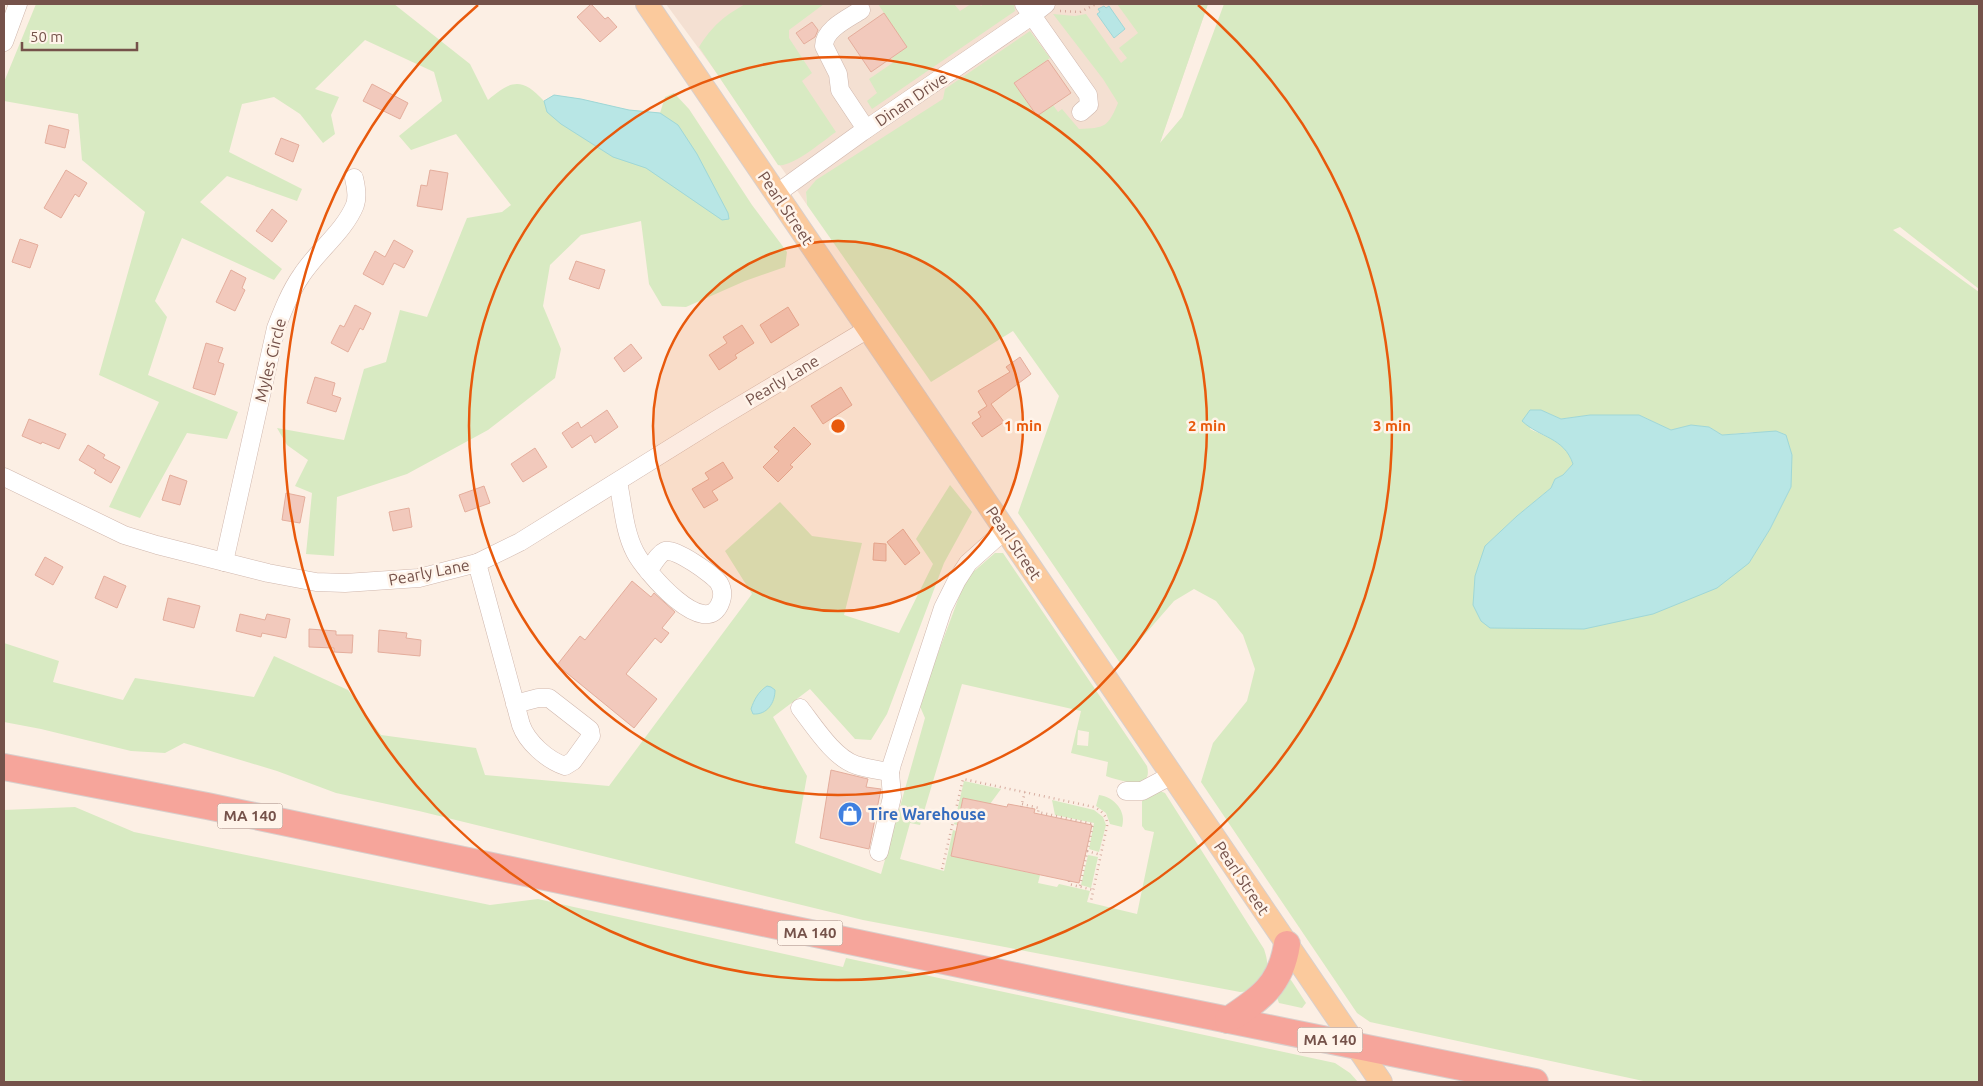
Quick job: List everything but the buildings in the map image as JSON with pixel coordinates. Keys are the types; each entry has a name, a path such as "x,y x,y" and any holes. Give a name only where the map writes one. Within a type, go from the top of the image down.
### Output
{"highway":[{"name":"MA 140","path":"4,767 207,806 1228,1020 1356,1045 1519,1081"},
{"path":"1228,1020 1265,994 1280,968 1287,944"}],"main road":[{"name":"Pearl Street","path":"647,4 1381,1082"}],"street":[{"path":"4,42 18,4"},
{"path":"1036,8 1088,95 1089,105 1081,112"},
{"name":"Dinan Drive","path":"776,194 1036,8"},
{"path":"861,10 834,29 827,36 824,46 838,74 840,90 866,129"},
{"name":"Myles Circle","path":"224,562 276,328 288,297 301,276 348,218 356,203 354,178"},
{"name":"Pearly Lane","path":"4,477 124,535 224,562 316,582 345,583 419,578 477,563 520,542 674,445 868,329"},
{"path":"618,482 630,540 635,552 648,571"},
{"path":"879,852 892,797 890,772 943,608 968,563 1005,530"},
{"path":"477,563 515,704"},
{"path":"800,708 834,749 844,758 854,765 890,772"},
{"path":"1126,791 1142,792 1172,775"}],"path":[{"path":"1036,8 1080,12 1096,4"},
{"path":"942,869 963,779 1025,792 1094,807 1102,812 1108,823 1090,901"},
{"path":"1025,792 1022,805 1039,808 1038,812 1093,824 1080,886"},
{"path":"952,827 957,828"},
{"path":"1087,851 1101,855"},
{"path":"1069,881 1068,884 1093,890"}],"shaded area":[{"path":"666,4 1208,4 1159,145 806,192 807,205 716,72"}],"green space":[{"path":"36,4 394,4 470,64 488,100 503,88 516,84 529,88 544,101 554,95 629,110 660,113 665,97 674,93 689,109 752,205 787,252 785,267 745,281 686,307 662,306 649,284 641,221 581,235 550,265 543,306 561,349 555,378 488,430 407,474 337,497 334,556 306,554 312,493 295,486 308,460 287,445 277,428 344,440 364,369 386,362 400,310 427,317 467,218 502,212 511,205 456,134 411,150 399,136 442,101 434,72 365,40 315,89 339,97 331,115 335,134 323,143 300,114 274,97 242,104 229,152 302,189 297,201 227,176 200,202 282,269 274,280 182,238 155,301 167,317 148,375 238,412 227,439 187,433 140,518 109,507 159,402 99,375 145,212 82,160 78,114 4,101 4,82"},
{"path":"745,4 824,4 789,30 789,38 812,73 802,81 836,132 799,158 784,165 778,165 699,47 719,22"},
{"path":"878,4 954,4 960,11 971,4 979,4 981,6 984,4 1014,4 1015,11 872,109 867,101 877,93 869,79 894,62 892,58 907,47"},
{"path":"1117,4 1208,4 1160,143 1182,117 1224,4 1979,4 1979,289 1900,227 1893,230 1979,292 1979,1082 1648,1082 1370,1022 1357,1013 1201,782 1213,743 1247,701 1255,669 1243,635 1216,601 1194,589 1174,601 1120,663 1018,513 1059,396 1013,331 931,382 807,205 806,192 816,180 943,99 945,89 1030,31 1050,58 1014,83 1036,116 1053,105 1058,112 1062,109 1079,129 1095,128 1104,125 1108,122 1118,103 1103,79 1053,14 1075,16 1086,14 1121,63 1127,58 1119,48 1138,33","holes":["1541,410 1561,419 1590,415 1639,415 1671,430 1691,425 1709,427 1722,435 1753,432 1791,487 1770,529 1749,563 1485,546 1551,488 1555,479 1563,475 1573,464 1561,446 1550,438 1530,429"]},
{"path":"950,485 972,512 944,563 887,714 871,740 855,739 810,689 773,717 807,776 795,843 881,874 925,718 919,704 962,589 972,573 995,553 1003,553 1147,766 1148,774 1145,780 1140,782 1134,783 1118,780 1106,776 1108,762 1071,753 1081,711 962,684 920,825 910,823 900,859 944,871 953,830 956,831 951,856 1040,875 1038,883 1057,887 1059,884 1090,891 1087,902 1137,914 1154,832 1145,830 1142,826 1142,801 1149,795 1160,791 1165,793 1264,949 1267,959 1266,971 1250,989 1240,992 863,920 419,811 336,793 277,771 184,743 165,753 131,751 4,722 4,643 59,661 53,682 123,700 135,678 254,697 274,656 348,690 381,735 476,748 485,775 609,786 752,594 725,551 780,502 812,536 862,543 844,615 899,633 933,564 916,539","holes":["1078,730 1089,732 1088,746 1077,745"]},
{"path":"964,781 1001,789 990,804 963,798 957,825 954,824"},
{"path":"1099,795 1110,799 1121,810 1123,816 1122,827 1110,824 1106,813 1096,806"},
{"path":"1052,800 1094,810 1103,817 1106,825 1099,852 1089,849 1094,823 1055,815"},
{"path":"75,807 134,832 490,905 538,899 843,967 846,958 1335,1063 1350,1073 1358,1082 4,1082 4,810"},
{"path":"1088,855 1098,857 1091,888 1081,885"},
{"path":"1291,980 1306,1003 1302,1008 1279,1003 1276,995 1284,981"}],"water":[{"path":"1104,6 1106,8 1109,6 1125,29 1114,38 1097,14 1100,12 1098,9"},
{"path":"554,95 629,110 660,113 678,125 697,154 728,213 729,219 722,220 646,168 613,157 561,124 547,112 544,101"},
{"path":"1530,410 1541,410 1561,419 1590,415 1639,415 1671,430 1691,425 1709,427 1722,435 1776,431 1786,435 1792,455 1791,487 1770,529 1749,563 1717,588 1653,614 1584,629 1490,628 1481,621 1473,605 1475,576 1485,546 1551,488 1555,479 1563,475 1573,464 1564,448 1522,421"},
{"path":"767,686 775,690 772,704 766,710 753,714 751,709 755,699"}],"place":[{"name":"Tire Warehouse","path":"850,814"}]}
